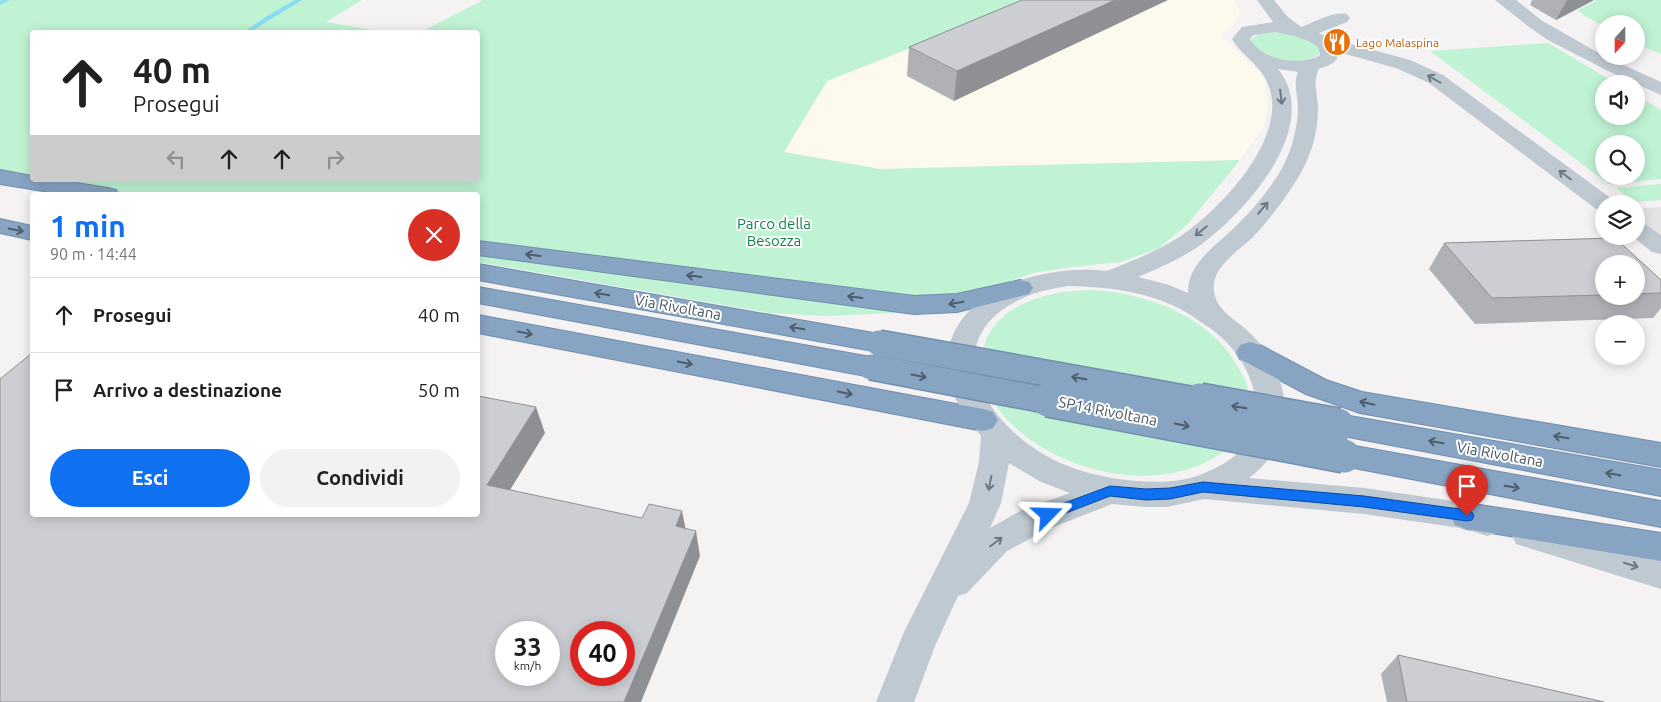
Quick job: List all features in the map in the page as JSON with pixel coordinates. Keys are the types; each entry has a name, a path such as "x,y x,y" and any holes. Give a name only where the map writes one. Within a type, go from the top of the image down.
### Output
{"highway":[{"path":"0,177 90,192"},
{"path":"0,188 30,193"},
{"path":"0,209 30,215"},
{"path":"0,226 30,233"},
{"path":"480,248 909,304 957,303 1020,288"},
{"name":"Via Rivoltana","path":"480,272 875,355"},
{"name":"Via Rivoltana","path":"480,295 875,355"},
{"path":"480,324 989,427"},
{"path":"1250,352 1316,387 1360,402 1661,455"},
{"name":"SP14 Rivoltana","path":"875,355 1338,425"},
{"name":"SP14 Rivoltana","path":"875,355 1344,456"},
{"name":"Via Rivoltana","path":"1338,425 1661,483"},
{"name":"Via Rivoltana","path":"1344,456 1661,514"},
{"path":"1467,516 1661,548"}],"street":[{"path":"1511,2 1538,26 1610,65 1661,89"},
{"path":"1110,279 1156,261 1191,240 1219,217 1245,188 1277,138 1283,113 1280,88 1271,70 1242,45 1241,39 1248,31 1255,17 1258,3 1330,52 1329,57 1320,63 1312,65 1290,65 1258,57"},
{"path":"1248,31 1274,27 1403,64 1436,79 1595,197"},
{"path":"1214,318 1201,293 1202,280 1217,255 1243,233 1283,185 1296,165 1305,135 1308,107 1305,82 1306,72 1312,65"},
{"path":"1645,234 1661,246"},
{"path":"1057,279 1110,279 1164,292 1195,306 1214,318 1250,352 1264,376 1270,393 1271,418 1268,434 1254,456 1241,468 1223,479 1203,487 1170,494 1110,491 1074,482 1040,467 1012,448 989,427 972,402 964,385 961,360 963,344 969,330 983,311 1004,296 1020,288 1057,279"},
{"path":"895,702 909,663 988,494 994,462 989,427"},
{"path":"1203,487 1364,501 1467,516 1661,574"},
{"path":"937,601 995,541 1034,520 1110,491"}],"shaded area":[{"path":"1032,0 1234,0 1239,8 1240,15 1232,27 1223,32 1222,37 1265,77 1268,109 1263,128 1240,160 880,169 784,152 827,81"},
{"path":"1661,207 1661,235 1645,223 1645,208"}],"green space":[{"name":"Parco della Besozza","path":"0,0 362,0 326,22 372,30 30,30 30,182 480,182 480,30 425,30 483,0 1032,0 827,81 784,152 880,169 1240,160 1187,225 1159,248 1121,262 1033,273 938,306 895,313 826,316 770,313 480,262 480,192 70,192 0,180"},
{"path":"1598,0 1661,0 1661,54 1645,48 1645,15 1595,15 1595,21 1578,10"},
{"path":"1260,33 1289,34 1309,40 1319,48 1319,54 1303,61 1285,60 1267,54 1252,45 1251,40"},
{"path":"1548,43 1602,75 1595,75 1595,125 1645,125 1645,100 1661,110 1661,179 1645,181 1645,135 1595,135 1595,174 1430,51"},
{"path":"1661,184 1661,200 1645,201 1645,195 1625,195 1616,188"},
{"path":"1092,290 1134,296 1155,302 1194,321 1226,349 1243,376 1248,392 1229,447 1203,464 1172,473 1140,476 1106,472 1074,462 1043,448 1017,429 996,406 986,385 982,363 985,344 993,328 1005,315 1037,298 1074,291"}],"building":[{"path":"1022,0 1115,0 957,71 909,47"},
{"path":"1595,239 1595,245 1623,245 1634,255 1595,255 1595,295 1492,298 1444,243"},
{"path":"1645,265 1661,280 1661,293 1645,294"},
{"path":"30,355 30,517 480,517 480,396 536,407 487,485 642,518 649,504 682,511 676,526 696,531 635,676 635,621 570,621 570,686 631,686 624,702 0,702 0,379"},
{"path":"1398,655 1604,702 1407,702"}],"waterway":[{"path":"0,3 7,0"},
{"path":"250,30 299,0"}],"place":[{"name":"Lago Malaspina","path":"1337,42"}],"route":[{"path":"1048,515 1110,491 1170,494 1203,487 1364,501 1467,516"}]}
